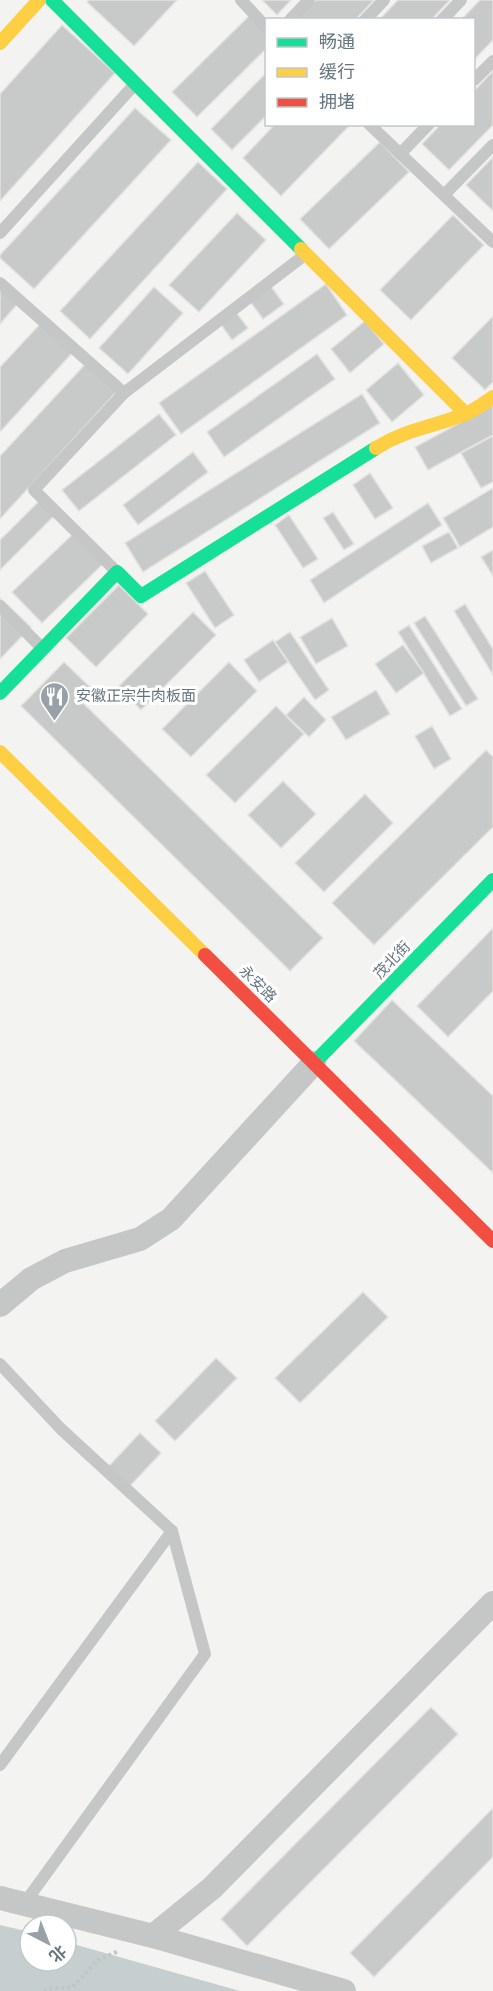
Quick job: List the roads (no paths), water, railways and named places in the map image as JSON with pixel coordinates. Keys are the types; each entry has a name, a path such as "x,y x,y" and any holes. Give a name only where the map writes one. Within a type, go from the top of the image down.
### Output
{"street":[{"path":"0,43 39,0"},
{"path":"52,0 466,414"},
{"path":"0,693 117,572 141,596 388,440 420,427 466,414 493,397"},
{"name":"永安路","path":"0,752 493,1240"},
{"name":"茂北街","path":"314,1063 493,880"},
{"path":"0,1305 30,1279 66,1262 140,1239 171,1219 314,1063"},
{"path":"153,1936 212,1888 493,1604"},
{"path":"0,1898 153,1936 344,1991"}],"lane":[{"path":"241,0 265,25"},
{"path":"292,18 309,0"},
{"path":"367,18 384,0"},
{"path":"444,18 462,0"},
{"path":"475,79 493,61"},
{"path":"0,233 136,83"},
{"path":"371,126 444,195 491,235"},
{"path":"400,154 427,126"},
{"path":"444,195 493,145"},
{"path":"117,572 34,490 124,393 307,254"},
{"path":"0,283 124,393"},
{"path":"0,606 43,649"},
{"path":"0,1364 61,1429 172,1531 205,1654 24,1904"},
{"path":"0,1765 172,1531"}],"place":[{"name":"安徽正宗牛肉板面","path":"55,722"}]}
